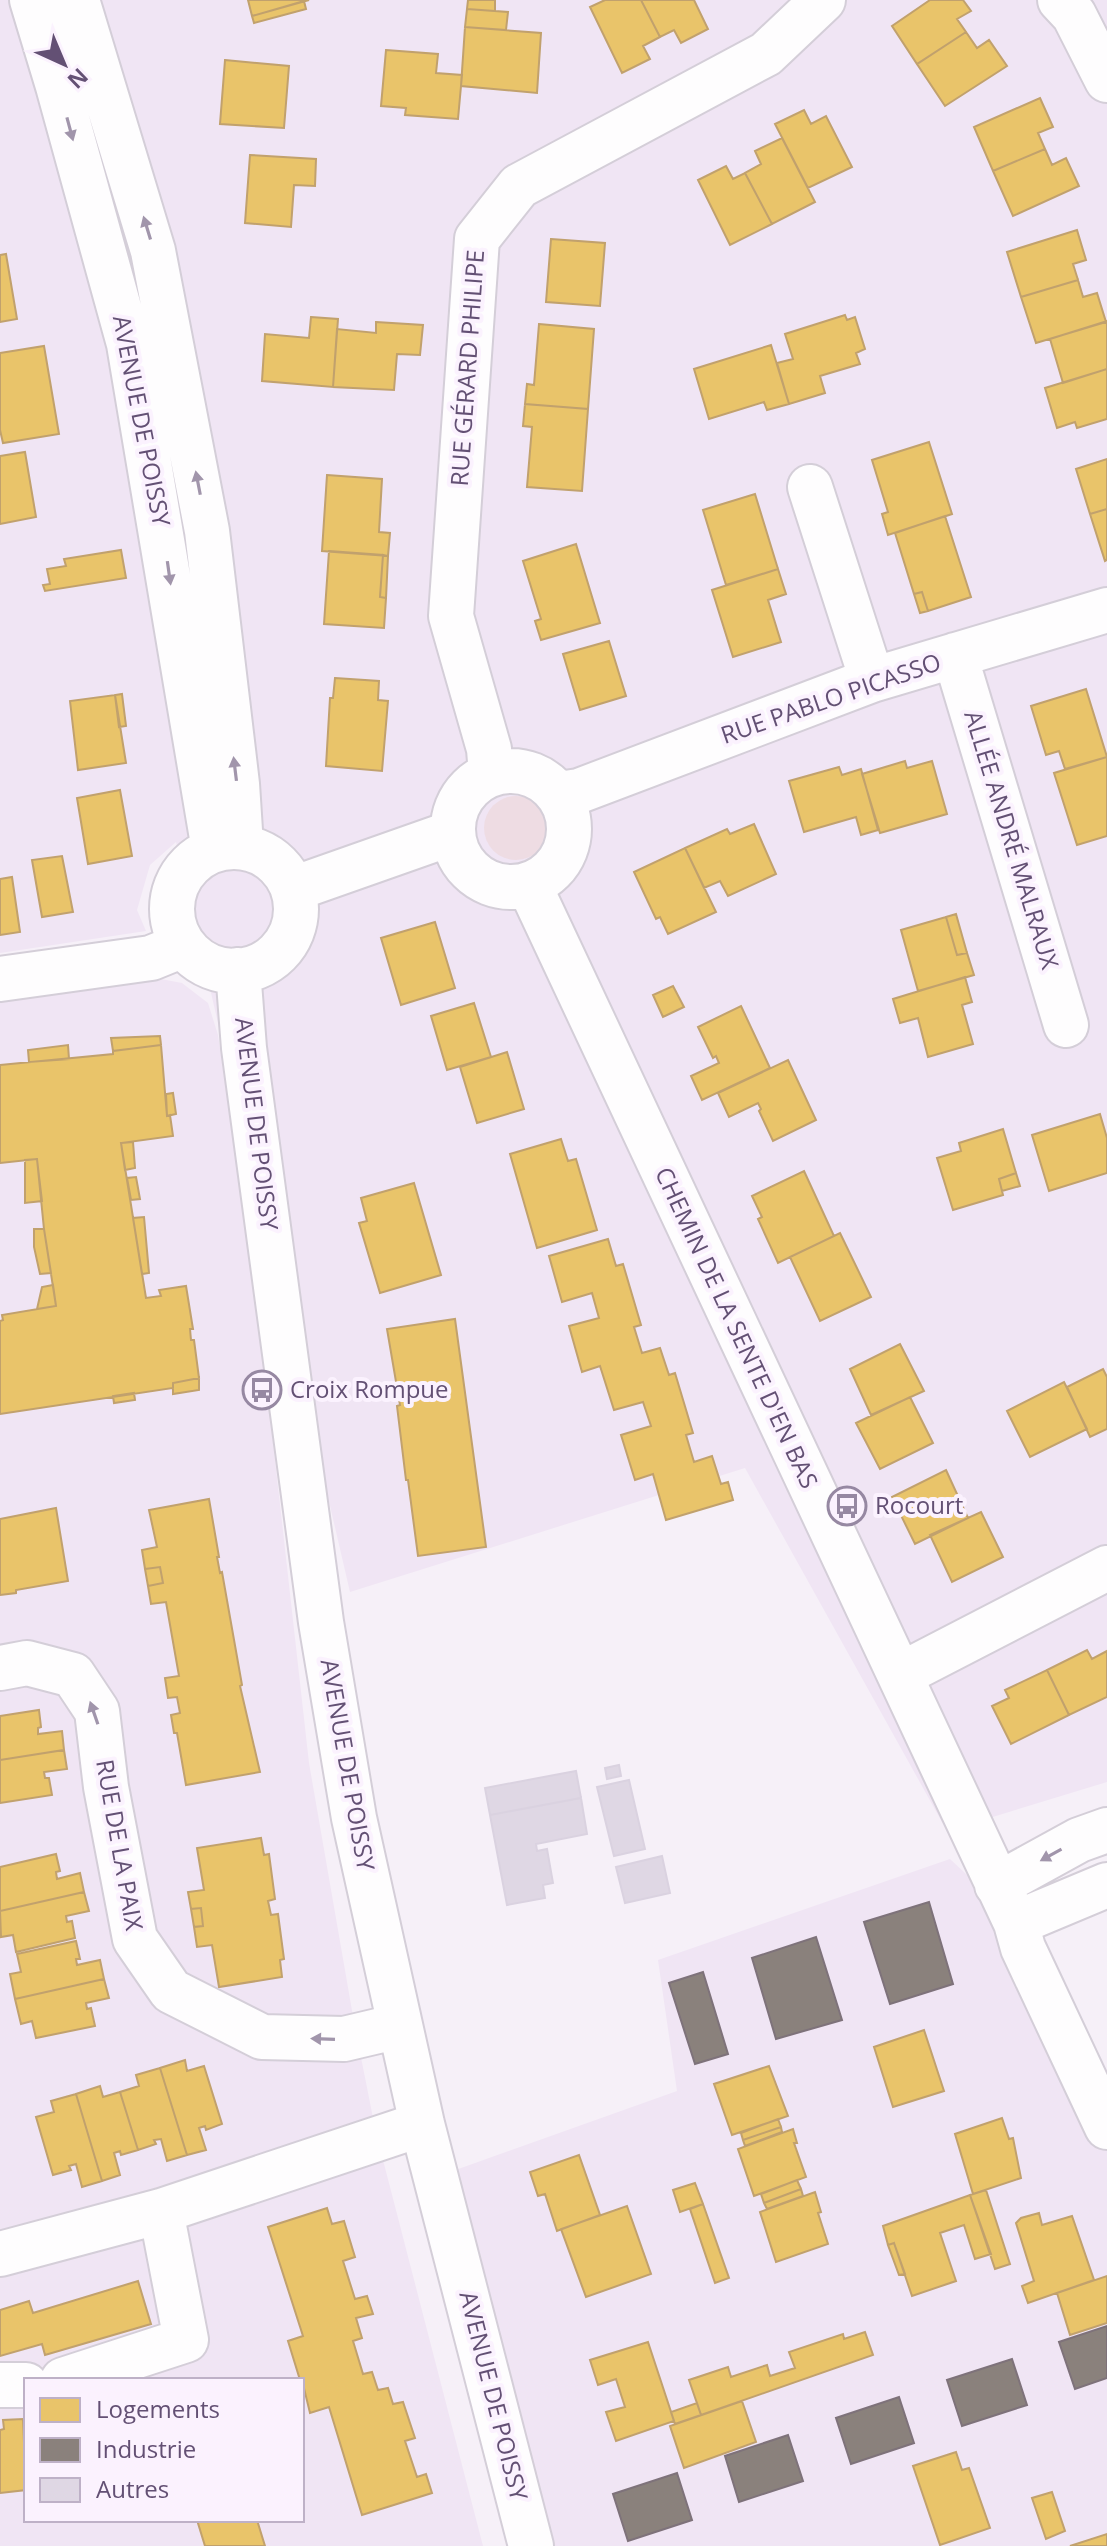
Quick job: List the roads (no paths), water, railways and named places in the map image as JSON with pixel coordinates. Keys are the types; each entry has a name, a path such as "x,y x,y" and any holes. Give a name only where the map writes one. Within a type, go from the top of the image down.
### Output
{"street":[{"name":"AVENUE DE POISSY","path":"32,0 129,344 228,848"},
{"name":"AVENUE DE POISSY","path":"77,0 153,251 207,531 237,784 228,848"},
{"name":"RUE GÉRARD PHILIPE","path":"491,774 489,749 451,616 477,239 519,186 766,54 823,0"},
{"path":"1060,0 1074,15 1107,80"},
{"path":"810,487 872,680"},
{"name":"RUE PABLO PICASSO","path":"559,794 579,791 872,680 1107,610"},
{"name":"ALLÉE ANDRÉ MALRAUX","path":"955,655 1066,1025"},
{"path":"510,770 528,772 545,781 559,794 568,814 569,836 563,857 548,874 529,885 508,887 487,882 470,871 458,854 452,833 453,818 466,790 491,774 510,770"},
{"path":"293,889 452,833"},
{"path":"228,848 258,851 273,860 285,873 293,889 296,911 292,932 279,951 262,965 224,970 201,962 183,945 173,921 172,899 180,878 195,860 228,848"},
{"name":"CHEMIN DE LA SENTE D'EN BAS","path":"563,857 579,988"},
{"name":"CHEMIN DE LA SENTE D'EN BAS","path":"529,885 1016,1923 1023,1948 1107,2127"},
{"path":"0,979 151,958 183,945"},
{"name":"AVENUE DE POISSY","path":"238,970 244,1048 321,1622 354,1818 422,2124 531,2546"},
{"path":"900,1675 1107,1568"},
{"name":"RUE DE LA PAIX","path":"0,1668 27,1663 73,1675 97,1711 106,1787 135,1939 171,1991 262,2037 344,2039 399,2026"},
{"path":"997,1885 1079,1840 1107,1830"},
{"path":"1016,1923 1107,1885"},
{"path":"0,2254 161,2211 422,2124"},
{"path":"69,2378 186,2340 161,2211"},
{"path":"0,2385 24,2385"}],"place":[{"name":"Croix Rompue","path":"262,1390"},
{"name":"Rocourt","path":"847,1506"}]}
